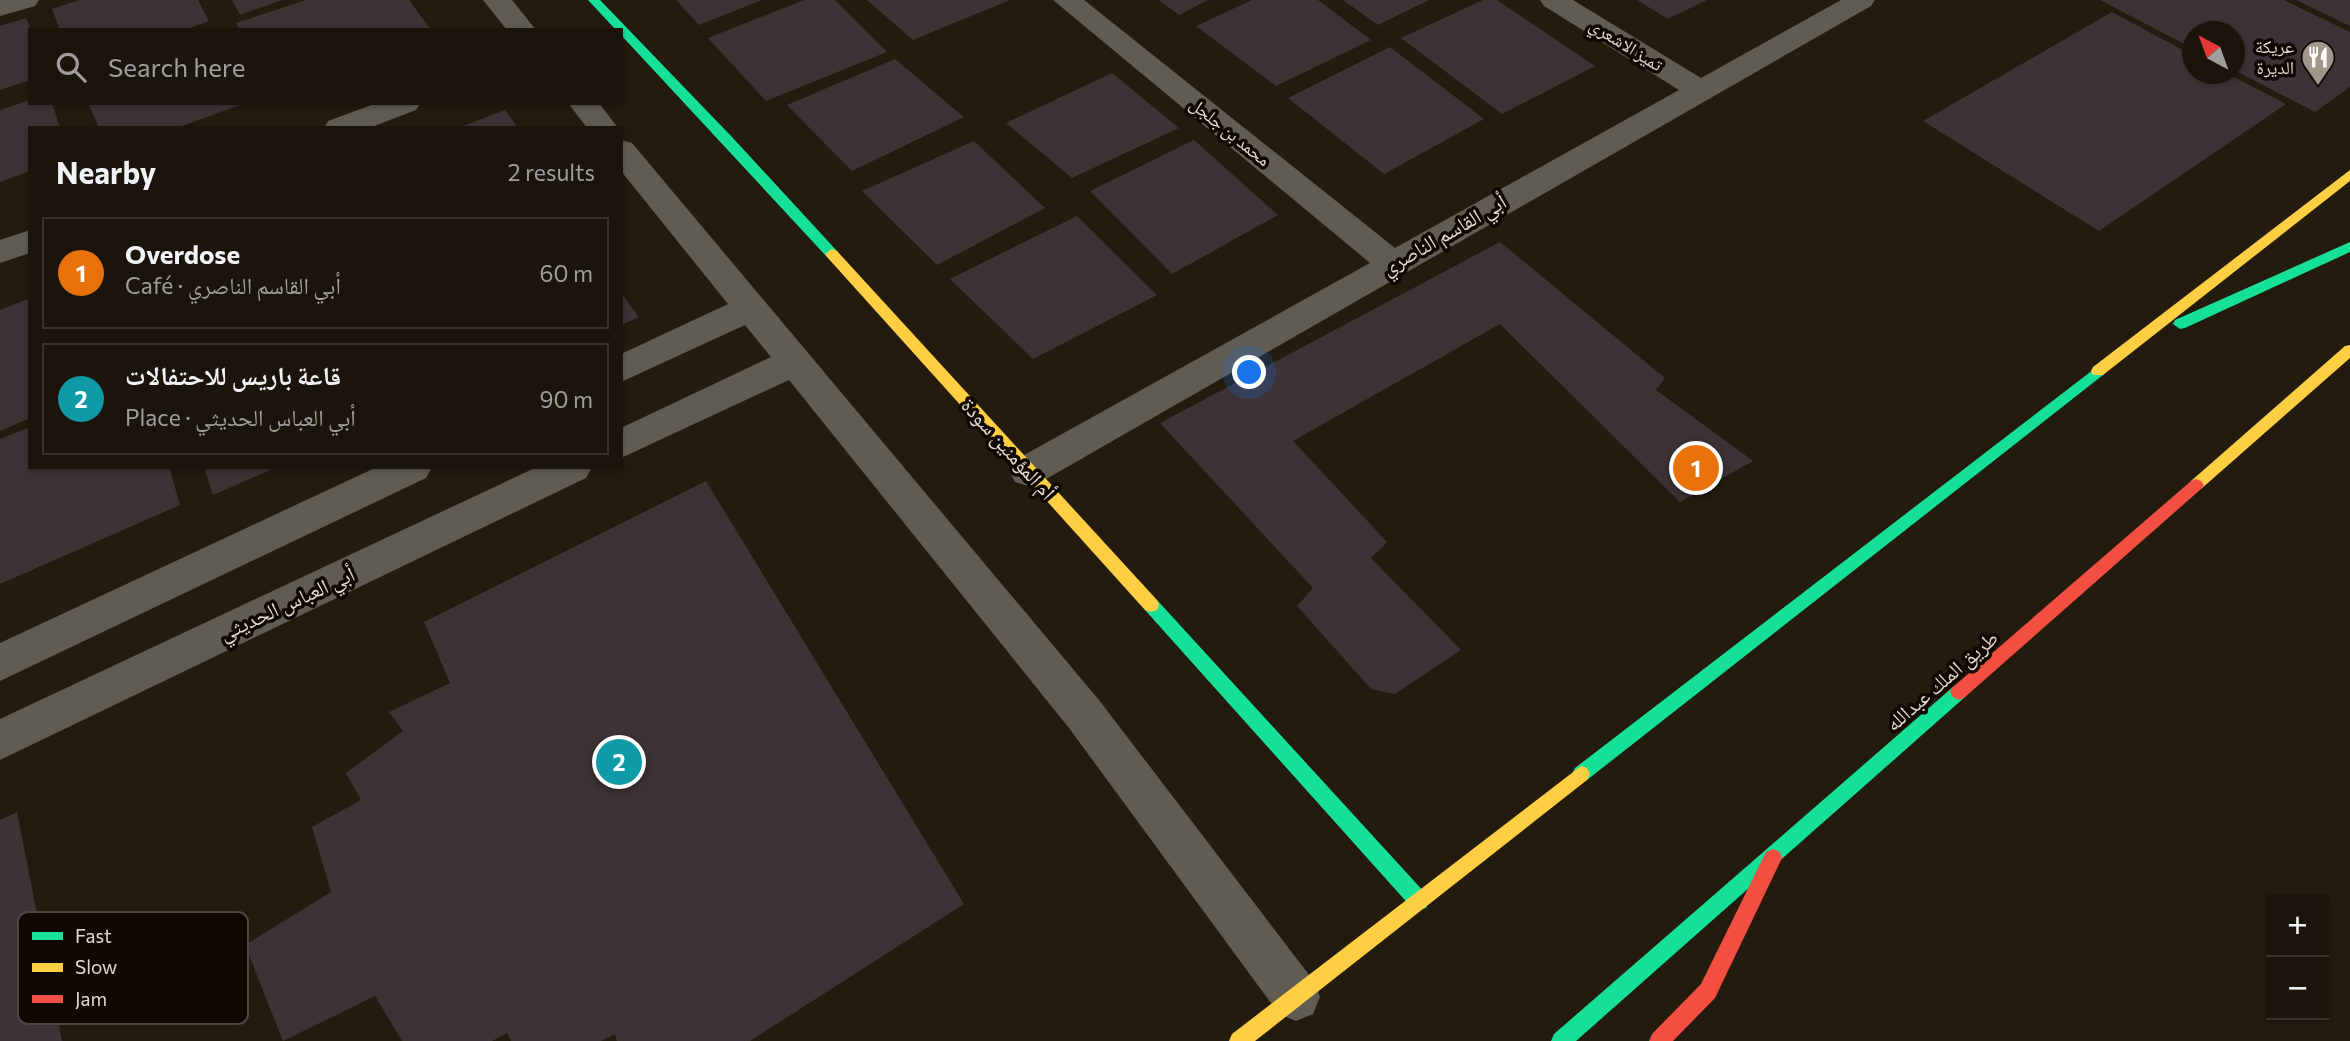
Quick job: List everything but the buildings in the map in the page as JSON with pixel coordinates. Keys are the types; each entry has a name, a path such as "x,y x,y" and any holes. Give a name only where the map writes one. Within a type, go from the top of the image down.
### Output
{"main road":[{"name":"أم المؤمنين سودة","path":"594,0 621,28"},
{"name":"أم المؤمنين سودة","path":"623,30 728,140 1419,901"},
{"path":"1239,1041 2350,174"},
{"path":"2124,349 2350,247"},
{"name":"طريق الملك عبدالله","path":"1561,1041 2350,350"},
{"path":"1659,1041 1708,991 1774,856"}],"street":[{"path":"0,8 25,0"},
{"path":"497,0 520,28"},
{"name":"محمد بن جلجل","path":"1067,0 1393,264"},
{"name":"تميز الاشعري","path":"1554,0 1699,90"},
{"name":"أبي القاسم الناصري","path":"1028,471 1861,0"},
{"path":"344,126 401,105"},
{"path":"585,105 601,126"},
{"path":"623,152 1084,714 1296,997"},
{"path":"0,252 28,243"},
{"path":"623,368 751,307"},
{"path":"623,443 796,361"},
{"path":"0,663 409,469"},
{"name":"أبي العباس الحديثي","path":"0,740 569,469"}],"traffic: fast":[{"path":"594,0 621,28"},
{"path":"623,30 832,254"},
{"path":"2180,324 2350,247"},
{"path":"1581,774 2098,371"},
{"path":"1151,605 1419,901"},
{"path":"1561,1041 1959,692"}],"traffic: slow":[{"path":"2098,371 2350,174"},
{"path":"832,254 1151,605"},
{"path":"2196,485 2350,350"},
{"path":"1239,1041 1581,774"}],"traffic: jam":[{"path":"1959,692 2196,485"},
{"path":"1659,1041 1708,991 1773,858"}],"place":[{"name":"عريكة الديرة","path":"2318,87"},
{"name":"Overdose","path":"1696,468"},
{"name":"قاعة باريس للاحتفالات","path":"619,762"}]}
